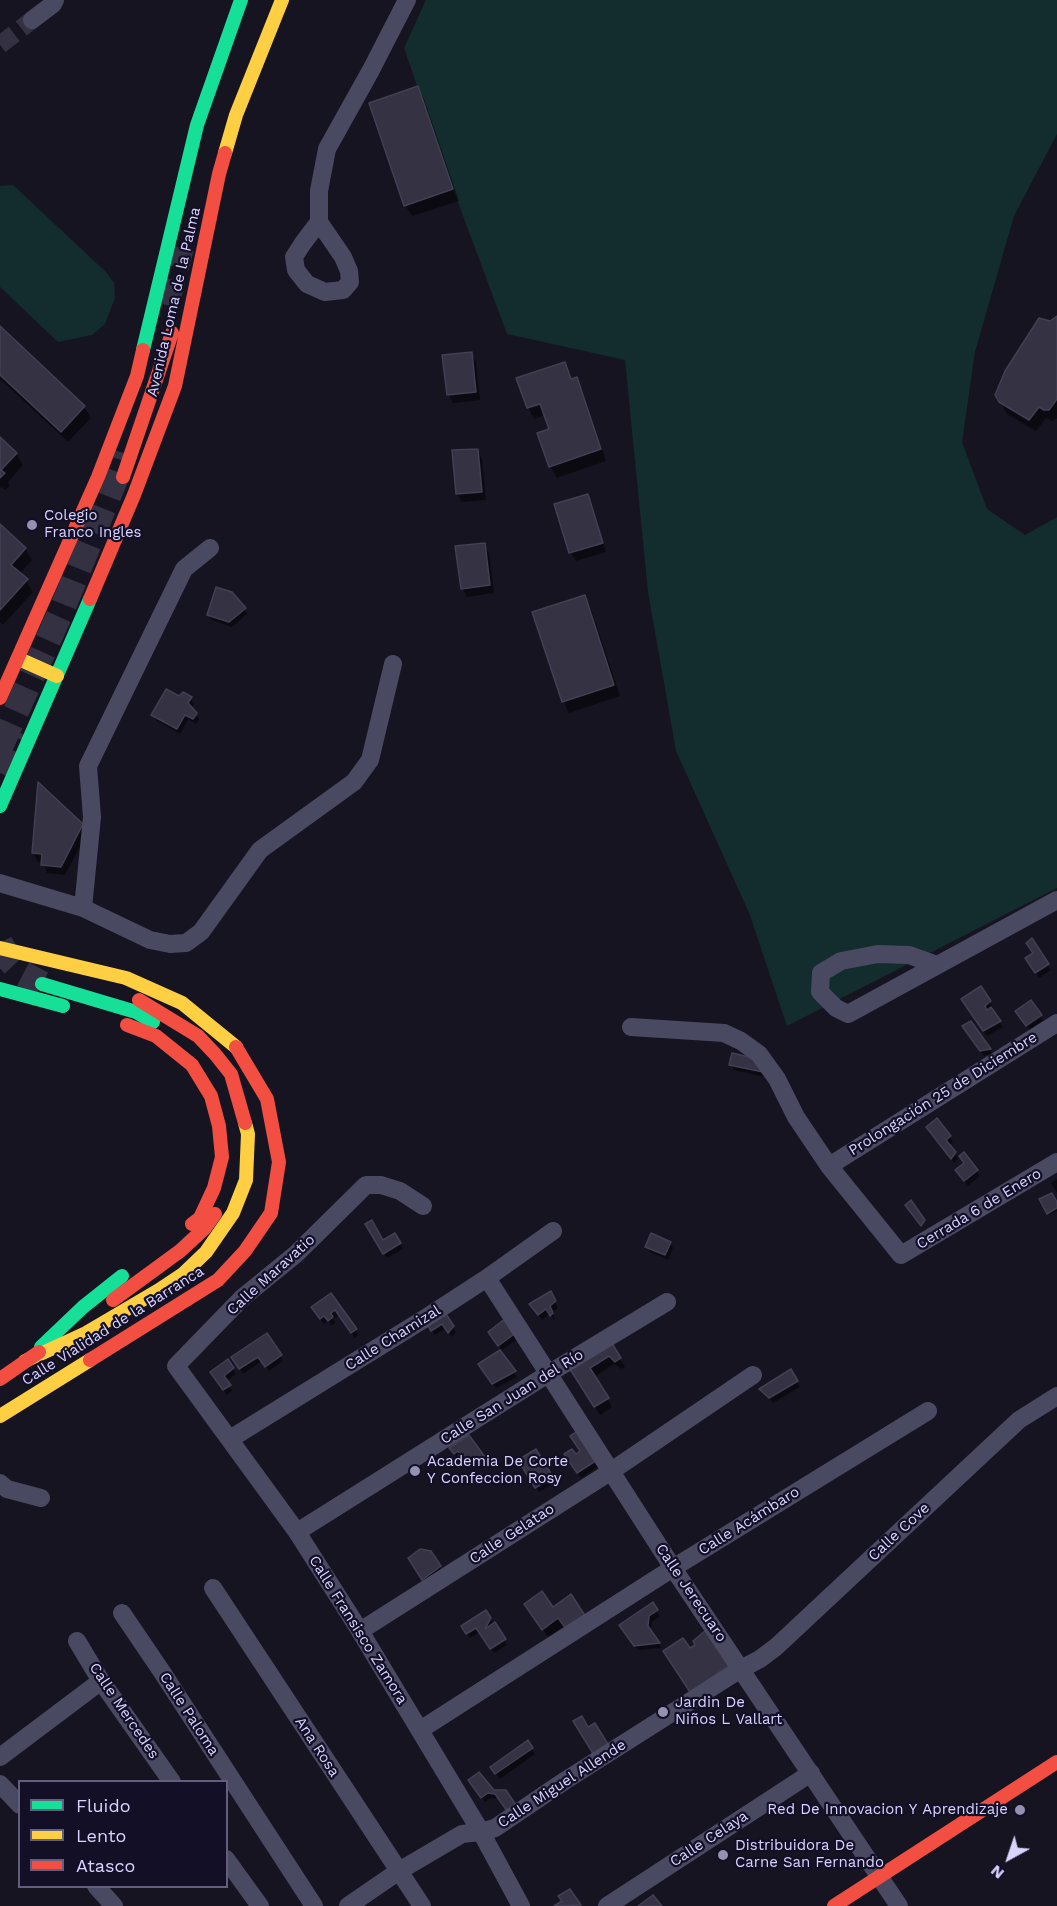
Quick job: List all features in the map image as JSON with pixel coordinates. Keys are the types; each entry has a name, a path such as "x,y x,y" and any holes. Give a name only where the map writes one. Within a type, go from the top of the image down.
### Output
{"main road":[{"path":"181,248 242,0"},
{"name":"Avenida Loma de la Palma","path":"0,698 98,477 137,376 196,125 242,0"},
{"name":"Avenida Loma de la Palma","path":"0,806 134,495 175,386 219,174 236,115 282,0"},
{"path":"118,490 184,298 201,263"},
{"path":"18,658 57,676"},
{"path":"0,942 24,954"},
{"path":"0,948 24,954"},
{"name":"Calle Vialidad de la Barranca","path":"0,1416 218,1281 245,1251 270,1213 279,1162 267,1099 236,1047 182,1003 126,978 24,954"},
{"path":"39,979 134,998 198,1036 231,1074 248,1134 246,1180 233,1214 206,1252 183,1274 159,1290 86,1333 25,1361 137,1283 206,1228 224,1201 233,1170 235,1143 228,1111 215,1076 195,1050 168,1030 136,1012 39,979"},
{"path":"0,989 77,1010"},
{"path":"25,1361 83,1306 200,1218 214,1188 222,1157 219,1126 211,1096 192,1065 156,1036 118,1022"},
{"name":"Calle Vialidad de la Barranca","path":"0,1379 25,1361"},
{"path":"834,1906 1057,1762"}],"street":[{"path":"32,20 55,0"},
{"path":"319,222 319,191 327,149 407,0"},
{"path":"83,908 92,817 88,766 184,569 210,548"},
{"path":"0,883 83,908 150,940 170,944 186,943 201,932 260,850 354,782 360,775 370,760 393,663"},
{"path":"937,965 909,955 878,954 841,961 821,973 820,992 836,1008 848,1014 1057,900"},
{"name":"Prolongación 25 de Diciembre","path":"829,1166 1057,1023"},
{"path":"631,1027 724,1033 741,1041 759,1054 777,1079 796,1117 829,1166"},
{"name":"Cerrada 6 de Enero","path":"829,1166 901,1255 1057,1162"},
{"name":"Calle Maravatio","path":"176,1366 242,1298 296,1254 366,1185 381,1185 400,1191 423,1206"},
{"name":"Calle Chamizal","path":"230,1439 424,1319 487,1278 552,1231"},
{"name":"Calle Jerecuaro","path":"487,1278 610,1472 899,1906"},
{"name":"Calle San Juan del Río","path":"297,1532 667,1302"},
{"name":"Calle Fransisco Zamora","path":"176,1366 297,1532 420,1730 481,1832 521,1906"},
{"name":"Calle Gelatao","path":"360,1631 610,1472 753,1375"},
{"name":"Calle Cove","path":"741,1669 776,1647 1019,1420 1057,1396"},
{"name":"Calle Acámbaro","path":"420,1730 673,1568 928,1411"},
{"path":"0,1483 7,1489 41,1498"},
{"name":"Ana Rosa","path":"213,1588 422,1906"},
{"name":"Calle Paloma","path":"122,1613 314,1906"},
{"name":"Calle Mercedes","path":"77,1641 101,1681 171,1780"},
{"name":"Calle Miguel Allende","path":"348,1906 399,1871 462,1834 495,1828 741,1669"},
{"path":"0,1757 101,1681"},
{"name":"Calle Celaya","path":"607,1906 811,1773"},
{"path":"0,1784 18,1803"},
{"path":"228,1862 260,1906"},
{"path":"97,1888 114,1906"}],"green space":[{"path":"426,0 1057,0 1057,134 1014,216 975,352 962,442 987,509 1025,535 1057,517 1057,888 787,1026 750,915 676,751 648,592 625,360 507,334 404,48"},
{"path":"13,185 107,273 114,283 115,298 105,324 92,335 58,342 0,287 0,186"}],"building":[{"path":"418,86 453,189 404,206 369,103"},
{"path":"1057,316 1057,399 1049,410 1039,407 1029,420 999,402 995,395 1005,371 1039,318 1050,321"},
{"path":"0,326 85,406 61,432 0,375"},
{"path":"472,352 476,392 447,395 442,355"},
{"path":"565,362 571,379 577,377 601,449 549,467 537,433 549,429 540,404 527,408 516,378"},
{"path":"0,437 17,453 1,470 5,473 0,478"},
{"path":"478,449 482,492 456,494 452,450"},
{"path":"588,494 603,543 569,553 554,504"},
{"path":"0,524 26,548 11,565 28,579 0,610"},
{"path":"485,543 490,585 461,589 455,546"},
{"path":"216,587 232,592 246,608 229,622 207,615"},
{"path":"585,595 614,685 562,702 532,612"},
{"path":"166,689 179,696 183,692 192,697 188,703 197,713 193,719 185,715 177,729 151,715"},
{"path":"38,782 83,824 61,867 41,865 42,854 32,853"},
{"path":"1032,938 1049,964 1035,973 1025,958 1033,953 1026,943"},
{"path":"981,986 991,1001 985,1006 987,1010 991,1007 1001,1021 983,1031 961,999"},
{"path":"1031,1000 1042,1015 1026,1026 1015,1011"},
{"path":"971,1021 991,1049 980,1051 962,1026"},
{"path":"732,1053 766,1061 763,1072 729,1065"},
{"path":"937,1118 951,1136 946,1140 956,1152 951,1159 926,1127"},
{"path":"964,1152 978,1170 964,1181 955,1170 964,1163 959,1156"},
{"path":"1052,1193 1057,1202 1057,1208 1047,1214 1039,1199"},
{"path":"911,1200 925,1220 921,1226 905,1205"},
{"path":"372,1220 383,1240 395,1233 401,1243 383,1254 365,1224"},
{"path":"651,1233 671,1242 665,1255 645,1247"},
{"path":"551,1291 556,1301 550,1306 553,1313 550,1316 546,1309 538,1315 529,1304"},
{"path":"331,1293 357,1329 351,1333 335,1310 331,1313 333,1317 328,1321 324,1316 320,1319 311,1307"},
{"path":"442,1308 454,1326 448,1333 442,1324 431,1331 424,1319"},
{"path":"506,1318 517,1332 498,1346 488,1332"},
{"path":"267,1333 282,1355 265,1367 258,1357 239,1369 231,1357"},
{"path":"610,1340 621,1358 615,1362 609,1356 590,1368 609,1398 594,1407 568,1366"},
{"path":"500,1350 516,1371 492,1384 478,1364"},
{"path":"228,1359 234,1368 224,1376 231,1385 223,1390 210,1372"},
{"path":"791,1369 798,1381 769,1398 759,1389"},
{"path":"578,1431 597,1460 577,1473 564,1454 572,1449 576,1454 580,1451 570,1436"},
{"path":"469,1435 485,1457 475,1464 472,1457 464,1463 458,1456 460,1454 458,1451 454,1454 449,1448"},
{"path":"536,1449 553,1477 535,1488 518,1460"},
{"path":"420,1549 431,1551 441,1566 422,1580 408,1558"},
{"path":"542,1591 553,1607 571,1594 586,1617 567,1630 558,1618 542,1630 524,1604"},
{"path":"653,1602 658,1610 649,1616 648,1626 660,1643 634,1646 619,1625"},
{"path":"486,1610 491,1618 485,1629 495,1622 506,1639 490,1649 476,1628 466,1634 461,1626"},
{"path":"706,1630 731,1664 690,1692 663,1651 683,1638 690,1648 695,1645 693,1641"},
{"path":"582,1716 588,1727 595,1723 609,1746 594,1755 573,1721"},
{"path":"528,1740 533,1748 495,1774 490,1767"},
{"path":"479,1772 494,1790 506,1790 516,1805 507,1811 495,1794 488,1793 481,1798 468,1780"},
{"path":"570,1889 581,1905 554,1906 562,1901 558,1896"},
{"path":"653,1895 662,1906 638,1906"}],"tunnel":[{"path":"0,45 32,20"},
{"path":"166,305 181,248"},
{"path":"0,747 63,607 124,453"},
{"path":"0,773 18,732"},
{"path":"0,943 9,959 23,974 42,984"}],"traffic: fast":[{"path":"143,350 197,125 241,0"},
{"path":"0,806 90,599"},
{"path":"42,984 136,1012 153,1022"},
{"path":"0,989 63,1006"},
{"path":"41,1347 83,1307 122,1276"}],"traffic: slow":[{"path":"225,153 236,115 282,0"},
{"path":"19,659 57,676"},
{"path":"0,948 126,978 182,1003 236,1047"},
{"path":"25,1361 86,1333 159,1290 183,1274 206,1252 233,1213 246,1180 248,1134 245,1123"},
{"path":"0,1416 90,1360"}],"traffic: jam":[{"path":"90,599 134,495 175,386 225,153"},
{"path":"123,477 172,333"},
{"path":"0,698 98,477 137,376 143,350"},
{"path":"139,1000 198,1036 215,1054 231,1074 245,1123"},
{"path":"127,1025 156,1036 192,1065 211,1096 219,1126 222,1157 214,1188 200,1218 192,1224"},
{"path":"90,1360 218,1280 245,1251 271,1213 279,1162 267,1099 236,1047"},
{"path":"113,1300 180,1251 205,1228 215,1214"},
{"path":"0,1379 39,1352"},
{"path":"834,1906 1057,1762"}],"place":[{"name":"Colegio Franco Ingles","path":"32,525"},
{"name":"Academia De Corte Y Confeccion Rosy","path":"415,1471"},
{"name":"Jardin De Niños L Vallart","path":"663,1712"},
{"name":"Red De Innovacion Y Aprendizaje","path":"1020,1810"},
{"name":"Distribuidora De Carne San Fernando","path":"723,1855"}]}
